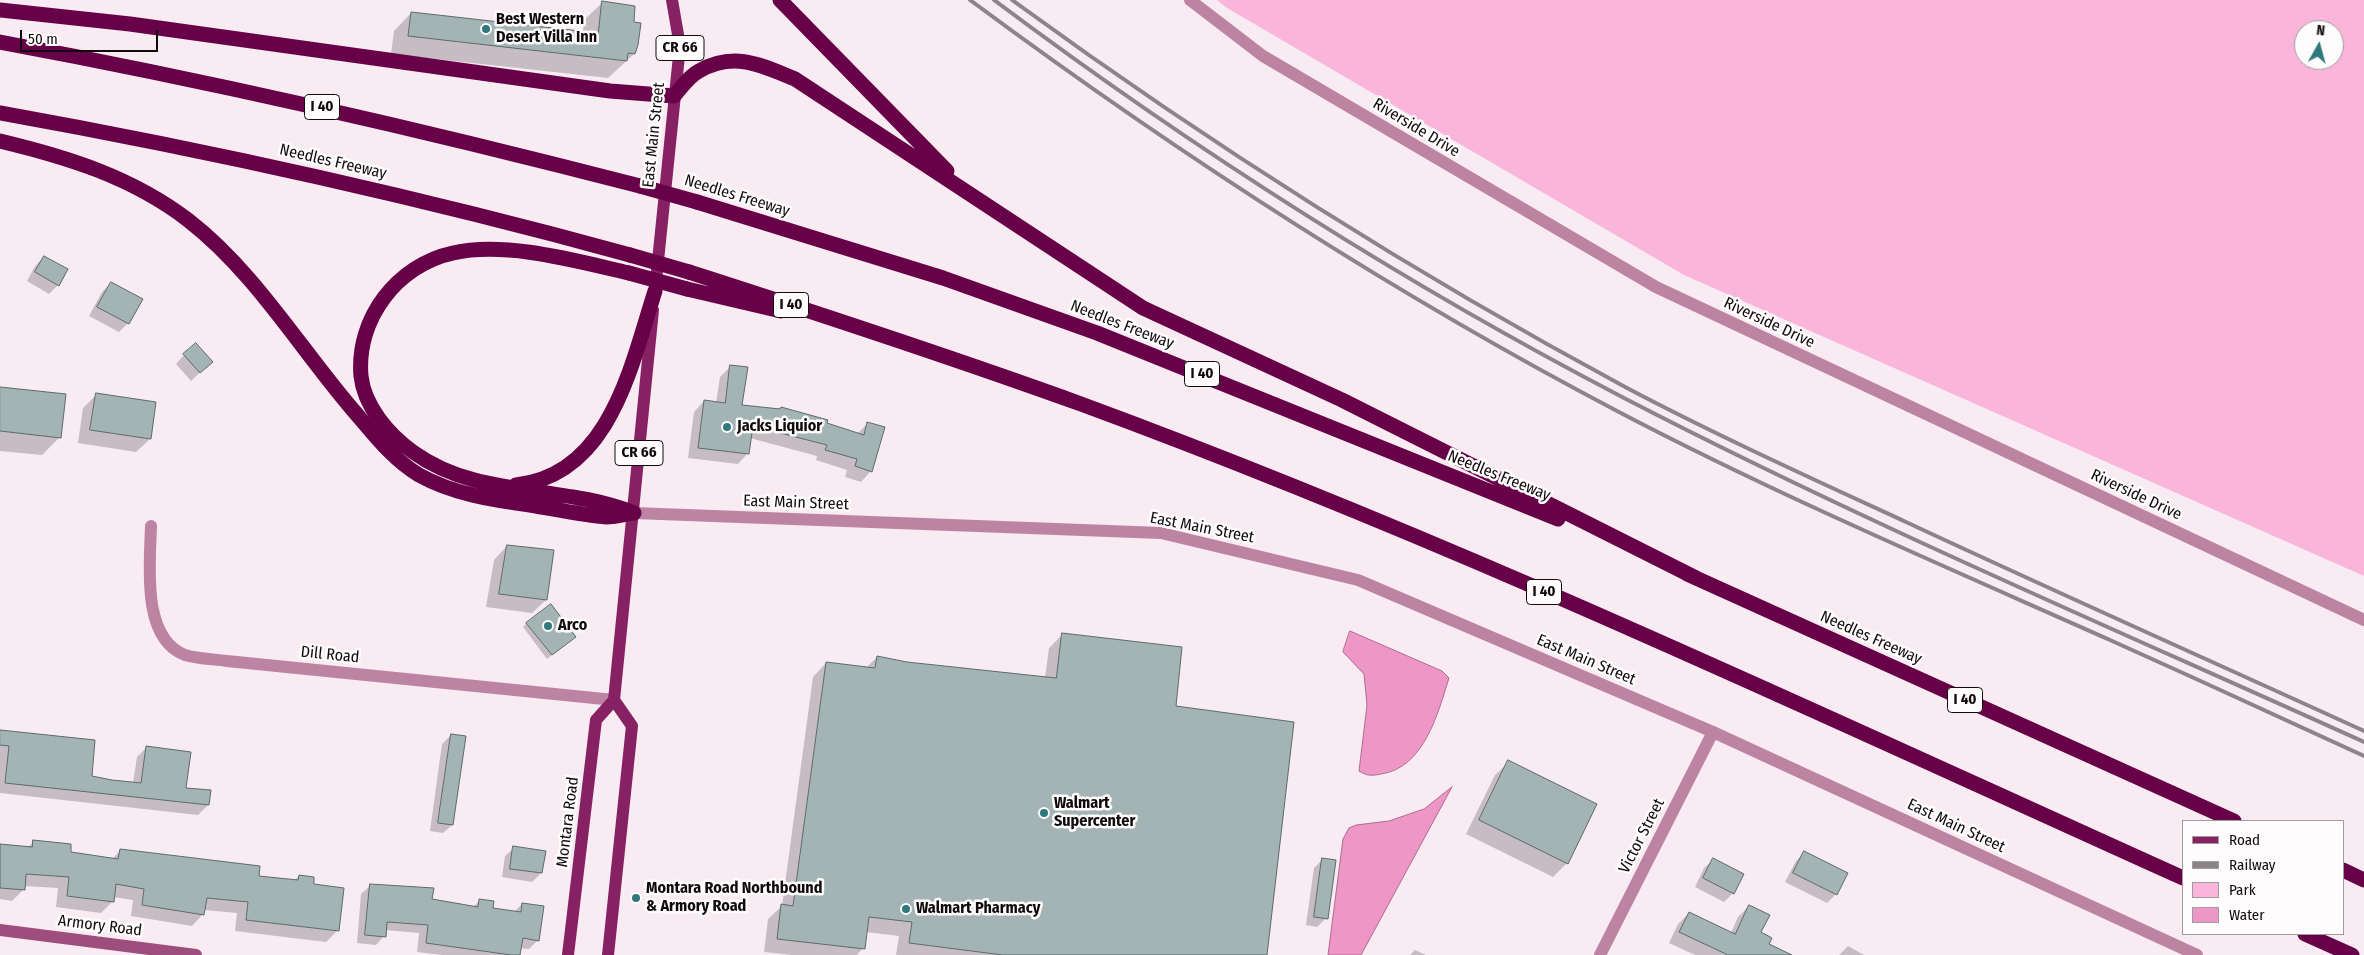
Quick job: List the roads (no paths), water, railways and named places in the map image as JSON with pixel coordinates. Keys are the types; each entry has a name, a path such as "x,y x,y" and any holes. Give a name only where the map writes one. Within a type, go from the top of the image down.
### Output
{"highway":[{"path":"780,0 967,192"},
{"path":"0,10 130,24 610,91 674,96 697,71 721,61 752,61 795,79 1143,308 1342,400 1696,578"},
{"name":"Needles Freeway","path":"0,42 189,78 330,109 640,186 934,275 1097,333 1439,470 1696,578 2232,820"},
{"name":"Needles Freeway","path":"0,113 323,177 528,227 689,272 892,338 1083,405 1431,544 1745,681 2182,878"},
{"path":"0,141 79,162 114,176 147,192 188,220 226,256 263,298 388,451 418,474 452,490 488,499 608,517 634,512"},
{"path":"634,512 606,502 502,487 473,480 441,469 412,452 388,430 371,407 361,377 362,347 371,319 387,292 410,272 452,253 483,250 520,252 629,273 686,289 892,338"},
{"path":"502,487 527,484 550,478 569,466 593,443 622,390 655,291"},
{"path":"2344,870 2364,880"},
{"path":"2307,935 2352,955"}],"main road":[{"name":"East Main Street","path":"634,512 680,46 672,0"},
{"path":"608,955 632,726 614,700 634,512"},
{"name":"Montara Road","path":"568,955 596,720 614,700"},
{"name":"Armory Road","path":"0,930 196,955"}],"street":[{"name":"Riverside Drive","path":"1190,0 1264,56 1656,287 2364,620"},
{"name":"East Main Street","path":"634,512 1161,533 1358,580 1713,732 2197,955"},
{"name":"Dill Road","path":"152,526 149,590 160,635 184,654 227,661 614,700"},
{"name":"Victor Street","path":"1600,955 1713,732"}],"water":[{"path":"1350,631 1442,671 1449,678 1440,707 1427,737 1419,750 1396,770 1374,775 1364,774 1359,771 1367,705 1364,674 1343,652"},
{"path":"1452,787 1361,955 1328,955 1343,839 1349,828 1356,825 1389,821 1424,809"}],"railway":[{"path":"970,0 1126,112 1285,218 1449,318 1532,365 1617,411 1738,472 2364,756"},
{"path":"994,0 1145,109 1301,212 1380,261 1542,354 1624,398 1807,489 1992,575 2364,742"},
{"path":"1012,0 1161,105 1313,205 1468,299 1627,388 1801,473 2020,575 2364,731"}],"place":[{"name":"Best Western Desert Villa Inn","path":"486,29"},
{"name":"Jacks Liquior","path":"727,427"},
{"name":"Arco","path":"548,626"},
{"name":"Walmart Supercenter","path":"1044,813"},
{"name":"Montara Road Northbound & Armory Road","path":"636,898"},
{"name":"Walmart Pharmacy","path":"906,909"}]}
